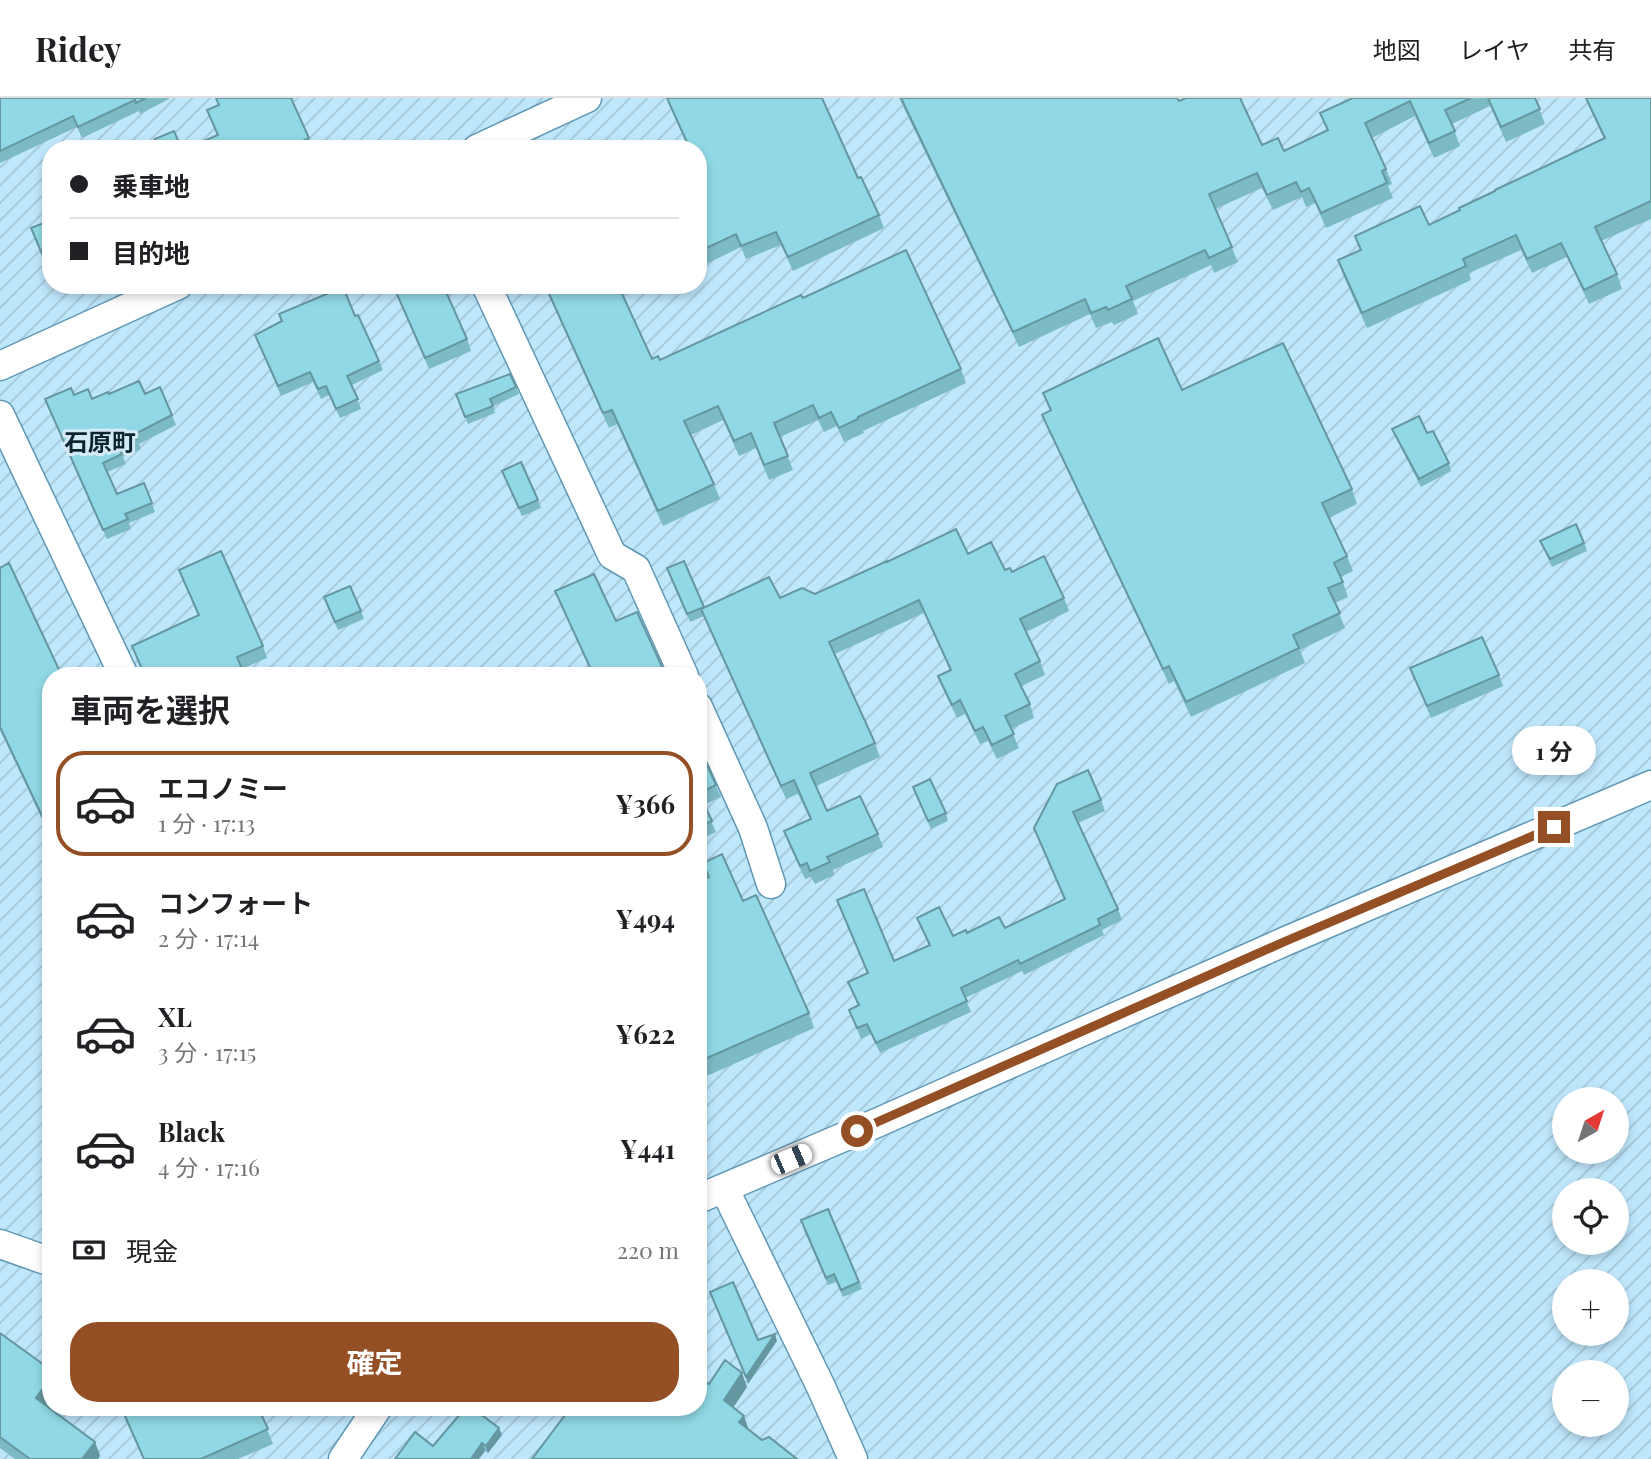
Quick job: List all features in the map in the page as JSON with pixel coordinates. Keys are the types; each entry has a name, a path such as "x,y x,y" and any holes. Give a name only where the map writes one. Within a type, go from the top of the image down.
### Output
{"lane":[{"path":"496,140 587,98"},
{"path":"0,366 158,294"},
{"path":"490,294 612,555 636,569 680,667"},
{"path":"0,415 120,667"},
{"path":"707,727 753,828 771,884"},
{"path":"707,1195 880,1122 1286,941 1651,785"},
{"path":"724,1188 853,1459"},
{"path":"0,1244 42,1259"},
{"path":"343,1459 372,1416"}],"shaded area":[{"path":"0,98 1651,98 1651,1459 0,1459"}],"building":[{"path":"0,98 146,98 136,103 135,100 78,127 73,116 0,151"},
{"path":"216,98 291,98 309,138 206,140 218,135 207,110 219,105"},
{"path":"667,98 822,98 858,178 861,177 879,215 788,257 776,232 741,246 736,234 707,248 707,140 686,140"},
{"path":"901,98 1177,98 1179,101 1186,98 1240,98 1262,145 1278,138 1284,151 1328,130 1320,113 1353,98 1471,98 1445,110 1455,131 1429,143 1410,101 1365,123 1386,169 1382,171 1387,183 1321,213 1309,188 1301,192 1296,182 1267,195 1257,173 1209,194 1232,247 1209,258 1205,250 1126,286 1132,299 1108,310 1106,307 1091,313 1085,299 1013,332"},
{"path":"1488,98 1535,98 1540,109 1501,127"},
{"path":"1586,98 1651,98 1651,201 1595,227 1617,274 1584,290 1561,243 1527,259 1516,235 1463,259 1466,266 1362,313 1338,260 1361,250 1355,236 1420,206 1429,225 1495,190 1605,138"},
{"path":"174,131 178,140 155,140"},
{"path":"42,224 42,254 31,228"},
{"path":"906,250 961,369 839,428 831,412 819,418 813,405 774,423 788,456 764,465 751,433 734,441 718,406 684,421 714,484 658,511 612,410 603,413 549,294 622,294 652,359 658,356 660,360 801,295 803,298"},
{"path":"326,294 346,294 379,361 347,376 358,399 336,409 326,386 318,389 310,372 278,386 255,335 282,321 279,314"},
{"path":"397,294 447,294 467,339 425,358"},
{"path":"1158,338 1182,390 1283,343 1352,489 1322,503 1347,556 1334,563 1343,582 1328,588 1340,613 1293,635 1299,648 1186,702 1169,666 1163,669 1042,415 1051,410 1043,393"},
{"path":"510,374 516,387 490,399 493,406 465,417 456,394"},
{"path":"139,381 145,394 160,387 172,415 135,434 137,439 119,447 122,454 103,463 117,494 144,483 152,503 125,514 128,519 103,530 45,399 71,388 74,395 88,389 92,399"},
{"path":"1419,416 1427,433 1433,431 1449,463 1419,479 1392,429"},
{"path":"521,462 538,500 519,508 502,471"},
{"path":"1576,524 1584,543 1550,559 1540,541"},
{"path":"956,529 968,554 991,542 1005,570 1010,568 1012,572 1044,556 1064,598 1020,619 1040,661 1015,674 1030,704 1005,716 1014,734 992,745 983,727 975,731 960,700 952,705 938,676 951,670 919,600 829,642 875,743 810,773 827,811 860,796 878,834 827,857 830,862 810,871 807,863 800,866 784,831 811,819 794,780 781,786 701,609 769,577 780,598 802,588 815,594"},
{"path":"221,551 263,646 237,657 241,667 141,667 132,646 199,615 179,570"},
{"path":"684,561 704,607 687,614 667,568"},
{"path":"9,563 58,667 42,667 42,816 0,727 0,568"},
{"path":"594,574 616,621 637,612 662,667 590,667 555,591"},
{"path":"350,586 361,611 335,622 324,597"},
{"path":"1482,637 1499,675 1427,706 1410,668"},
{"path":"707,765 716,785 707,789"},
{"path":"1088,770 1101,800 1073,812 1118,909 1098,919 1100,925 1020,964 1018,960 961,988 967,1001 876,1043 867,1024 857,1028 849,1010 859,1005 848,982 868,973 837,900 864,889 894,961 930,945 917,918 939,907 953,936 966,930 967,933 999,917 1005,928 1065,899 1034,828 1057,784"},
{"path":"930,779 946,813 928,821 913,787"},
{"path":"707,810 712,821 707,823"},
{"path":"722,854 743,901 756,895 809,1013 707,1058 709,877 707,861"},
{"path":"828,1209 859,1282 841,1290 834,1274 826,1278 801,1220"},
{"path":"733,1282 758,1340 775,1334 746,1377 710,1292"},
{"path":"0,1333 42,1363 42,1390 36,1398 42,1402 42,1416 60,1416 95,1442 82,1459 30,1459 0,1437"},
{"path":"725,1360 742,1373 724,1400 744,1416 739,1422 762,1440 769,1437 797,1459 532,1459 564,1416 707,1416 707,1383 709,1384"},
{"path":"125,1416 262,1416 268,1429 201,1459 144,1459"},
{"path":"458,1416 483,1416 499,1428 486,1446 482,1443 471,1459 395,1459 415,1432 433,1446"}],"district":[{"name":"石原町","path":"100,441"}],"route":[{"path":"857,1131 1286,941 1554,827"}]}
